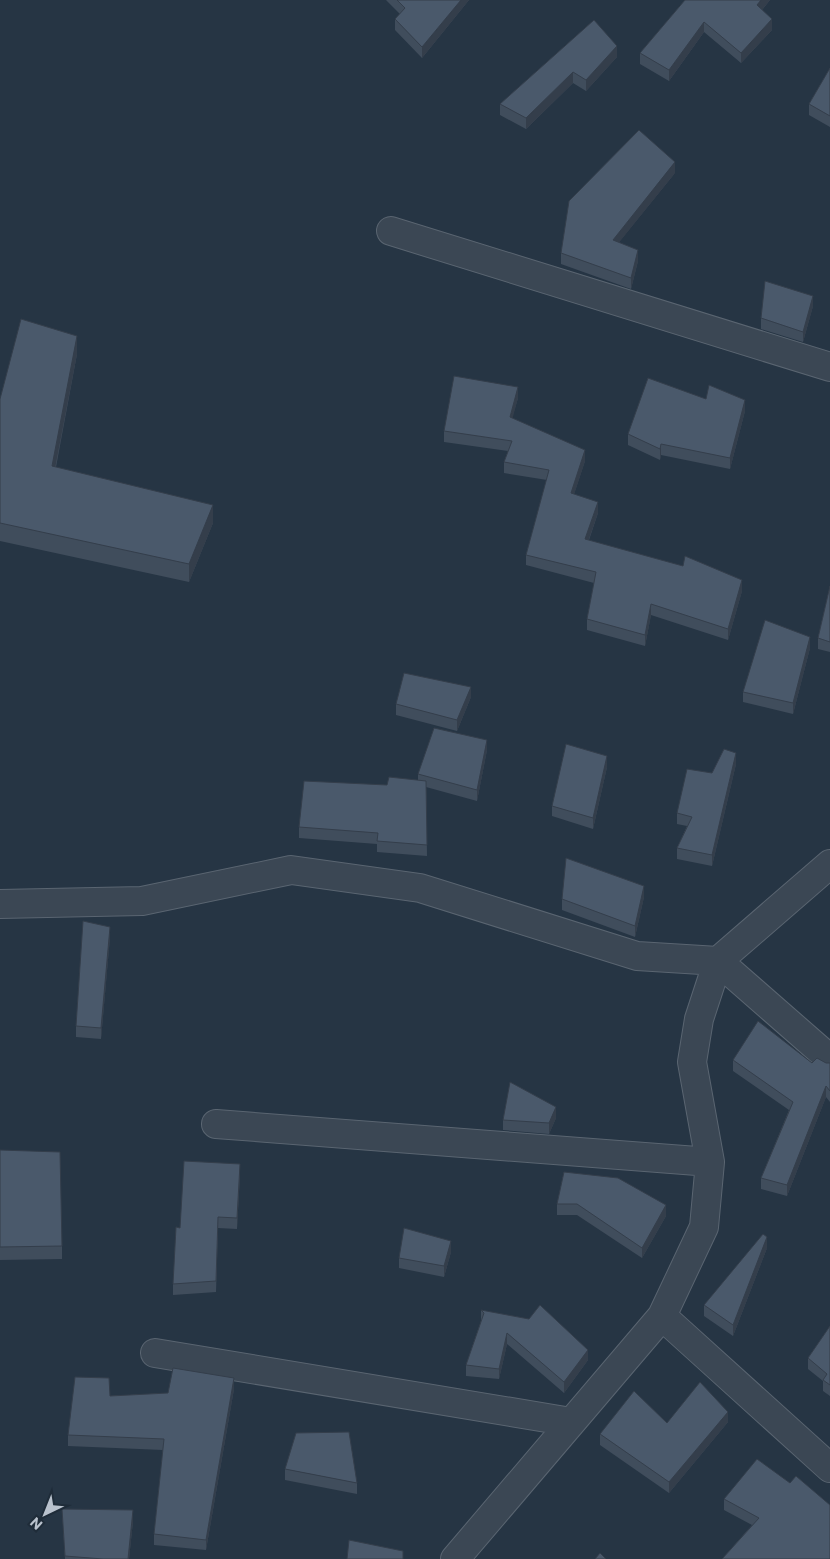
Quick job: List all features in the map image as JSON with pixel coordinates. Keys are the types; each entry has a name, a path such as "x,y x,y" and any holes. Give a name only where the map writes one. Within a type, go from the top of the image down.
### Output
{"street":[{"path":"391,231 830,367"},
{"path":"455,1559 662,1316 704,1227 710,1162 692,1062 699,1019 718,962 830,864"},
{"path":"0,904 142,901 291,870 420,888 637,956 718,962 830,1059"},
{"path":"216,1124 710,1162"},
{"path":"662,1316 830,1468"},
{"path":"155,1353 571,1422"}],"building":[{"path":"397,0 461,0 422,47 395,19 405,8"},
{"path":"685,0 761,0 757,5 772,19 741,53 704,22 669,70 640,53"},
{"path":"594,20 617,46 586,80 573,72 526,118 500,104"},
{"path":"830,68 830,116 809,104"},
{"path":"639,130 675,162 613,240 638,250 631,278 561,253 569,201"},
{"path":"765,281 813,296 803,332 761,318"},
{"path":"21,319 77,336 52,466 213,505 189,564 0,523 0,399"},
{"path":"454,376 518,387 510,417 585,450 571,493 598,502 585,539 683,566 685,556 742,580 728,629 651,604 645,635 587,619 596,572 526,555 549,470 504,462 512,441 444,431"},
{"path":"648,378 706,399 709,385 745,400 730,458 661,444 660,449 628,434"},
{"path":"830,586 830,642 818,638"},
{"path":"765,620 810,637 793,703 743,692"},
{"path":"404,673 471,687 457,720 396,704"},
{"path":"434,728 487,740 477,790 418,774"},
{"path":"566,744 607,756 593,818 552,806"},
{"path":"724,749 736,753 712,855 677,848 692,817 677,813 687,769 712,773"},
{"path":"389,777 426,781 427,845 377,841 378,833 299,827 304,781 387,785"},
{"path":"566,858 644,886 635,926 562,899"},
{"path":"83,921 110,927 101,1028 76,1026"},
{"path":"758,1021 812,1063 817,1058 830,1063 830,1091 826,1086 787,1185 761,1178 793,1102 733,1060"},
{"path":"510,1082 556,1107 549,1123 503,1120"},
{"path":"0,1150 60,1152 62,1246 0,1247"},
{"path":"184,1161 240,1164 237,1218 218,1217 216,1281 173,1284 176,1227 180,1228"},
{"path":"564,1172 618,1178 666,1205 642,1248 577,1204 557,1204"},
{"path":"404,1228 451,1241 444,1266 399,1258"},
{"path":"763,1234 767,1237 733,1325 704,1305"},
{"path":"540,1305 588,1350 564,1382 507,1333 499,1369 466,1365 484,1313 481,1310 529,1319"},
{"path":"830,1326 830,1385 823,1380 827,1374 808,1358"},
{"path":"173,1368 234,1378 206,1540 154,1534 164,1439 68,1435 75,1377 109,1378 110,1396 168,1393"},
{"path":"700,1382 728,1412 669,1482 600,1434 634,1391 667,1423"},
{"path":"349,1432 357,1483 285,1469 296,1433"},
{"path":"757,1459 790,1483 796,1476 830,1505 830,1559 722,1559 759,1518 724,1499"},
{"path":"62,1509 133,1510 128,1559 65,1556"},
{"path":"349,1540 403,1551 403,1559 347,1559"},
{"path":"600,1553 606,1559 595,1559"}]}
